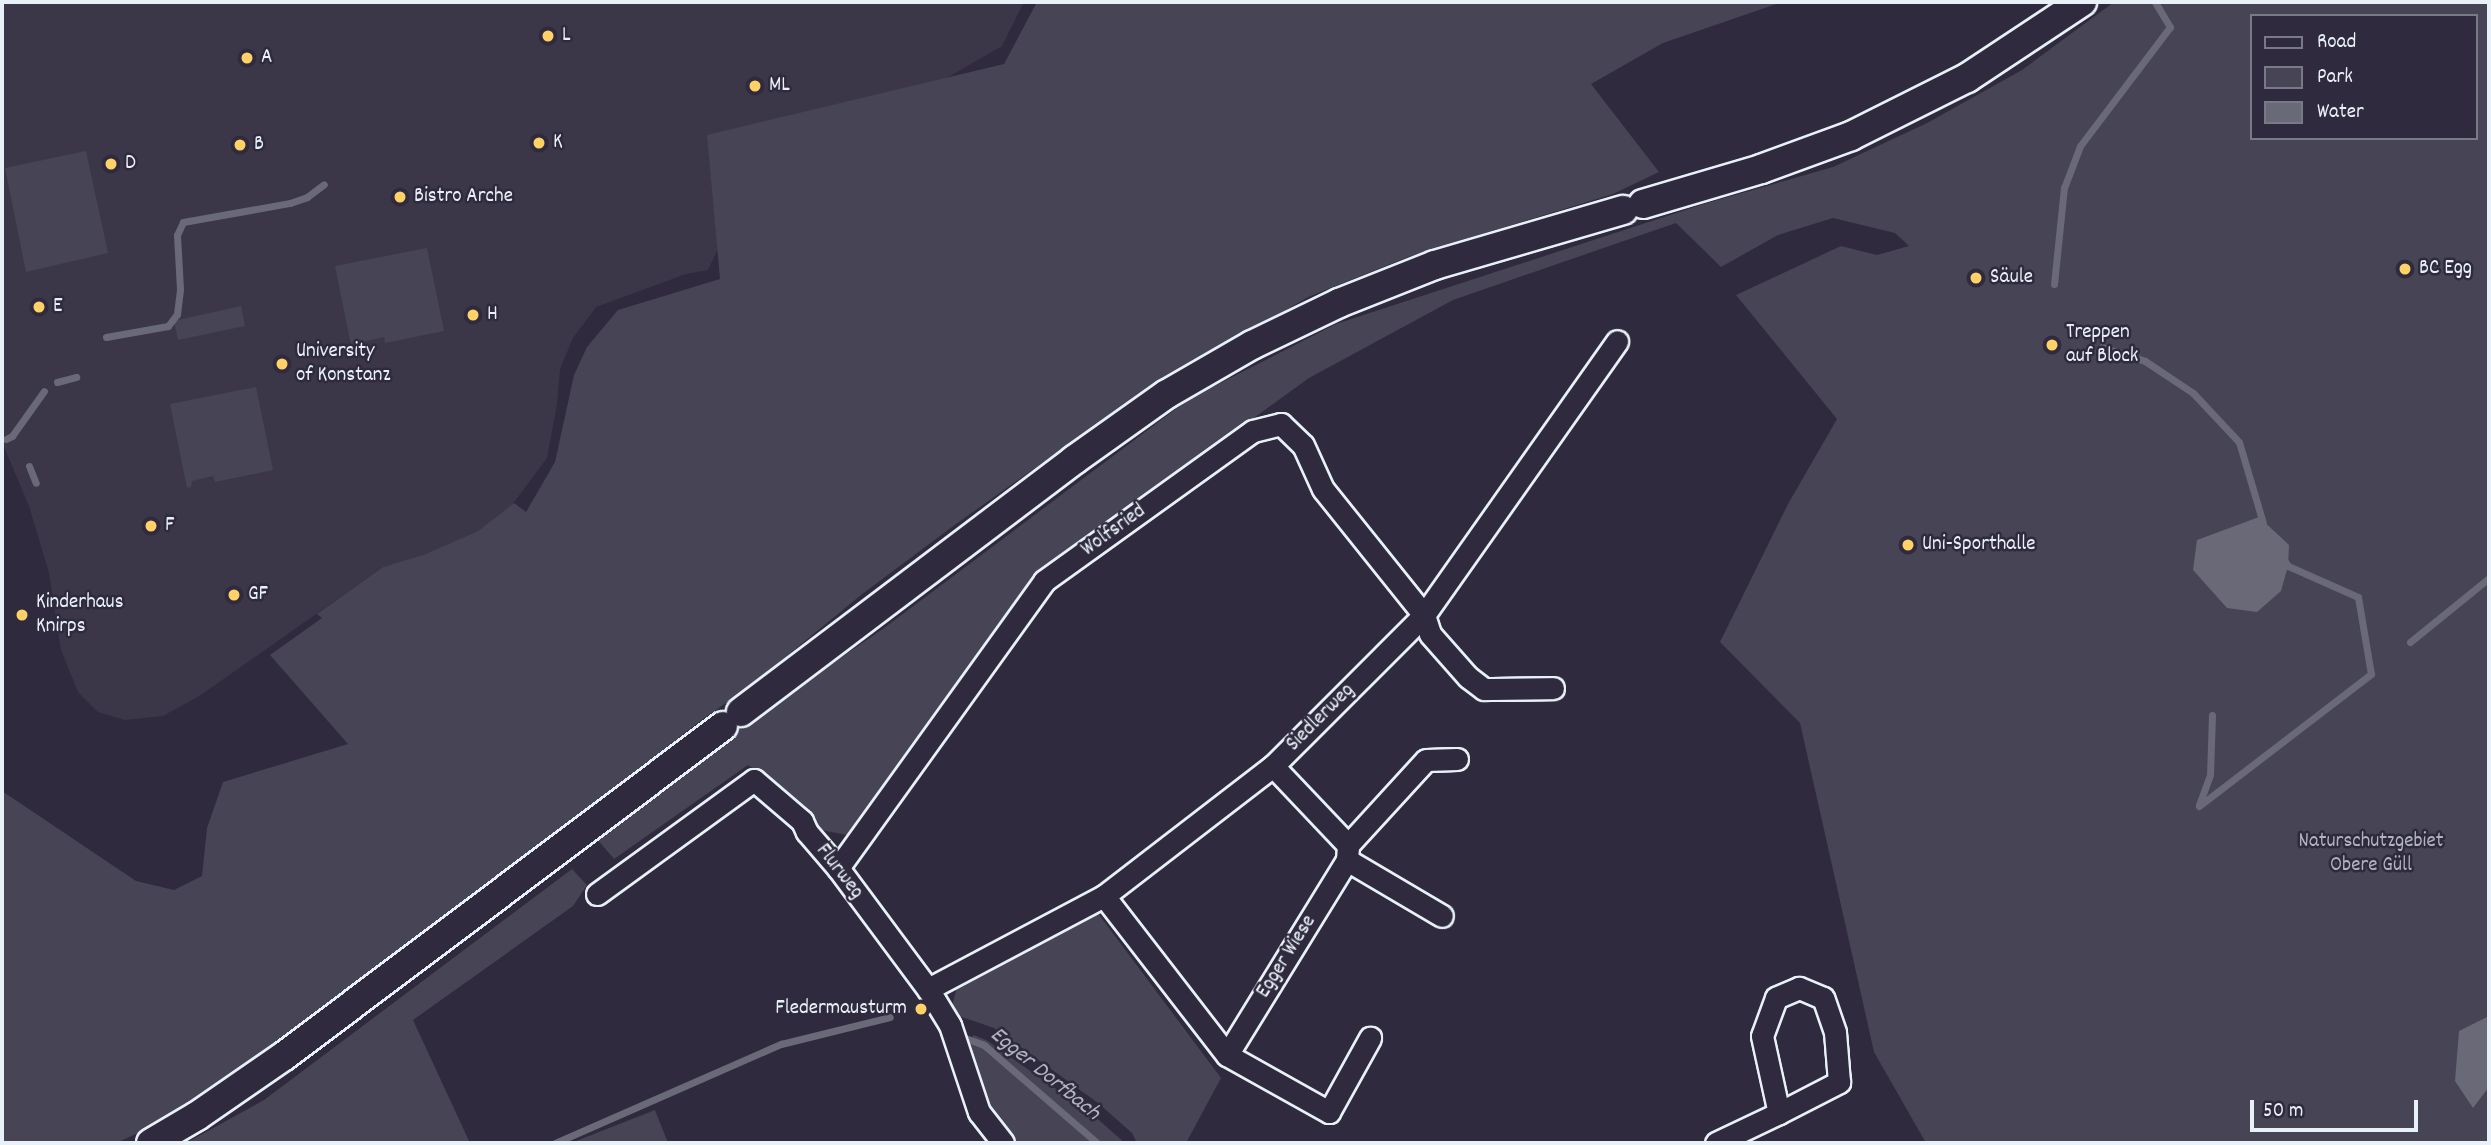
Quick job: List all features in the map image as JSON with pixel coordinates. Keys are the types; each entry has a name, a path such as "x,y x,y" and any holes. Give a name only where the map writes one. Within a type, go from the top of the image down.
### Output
{"main road":[{"path":"151,1143 197,1116 295,1048 1074,460 1167,394 1252,345 1339,303 1435,265 1761,169 1851,135 1968,78 2082,2"}],"street":[{"name":"Siedlerweg","path":"928,989 1104,896 1273,766 1424,615 1617,341"},
{"name":"Wolfsried","path":"838,868 1044,580 1253,431 1281,424 1303,445 1323,489 1424,615"},
{"path":"1424,615 1430,634 1468,677 1484,689 1553,688"},
{"name":"Egger Wiese","path":"1227,1055 1348,852 1426,760 1457,759"},
{"path":"1273,766 1348,852 1441,916"},
{"name":"Flurweg","path":"597,894 754,780 802,821 807,832 838,868 928,989 950,1025 979,1112 1003,1143"},
{"path":"1104,896 1227,1055 1329,1112 1370,1038"},
{"path":"1716,1143 1779,1113 1839,1082 1835,1032 1823,998 1799,988 1776,998 1762,1036 1779,1113"}],"shaded area":[{"name":"University of Konstanz","path":"2,2 1024,2 1002,46 922,92 733,217 708,270 686,274 596,307 573,338 560,369 547,458 512,505 478,531 427,554 383,567 201,695 163,716 125,720 98,712 78,692 61,650 49,573 29,506 2,442"}],"green space":[{"path":"1037,2 1782,2 1663,43 1591,84 1659,172 1613,194 1408,257 1308,297 1118,409 956,524 861,595 755,682 695,725 443,922 269,1051 204,1094 154,1126 116,1143 2,1143 2,791 136,881 174,890 202,876 207,828 223,782 348,744 270,655 322,618 317,614 383,567 426,554 478,531 514,503 526,512 555,462 574,375 587,347 618,310 720,279 707,135 1004,64"},
{"name":"Naturschutzgebiet Obere Güll","path":"2114,2 2489,2 2489,1143 1926,1143 1874,1052 1800,723 1720,642 1788,504 1837,419 1736,295 1841,246 1877,255 1909,246 1895,233 1833,218 1778,235 1721,267 1676,223 1453,300 1309,378 1044,570 935,712 847,835 821,830 776,783 748,765 614,859 596,838 727,736 884,628 1189,399 1336,324 1707,203 1833,167 1927,123 2022,70"},
{"path":"86,151 108,253 26,272 5,168"},
{"path":"427,248 444,331 385,343 384,337 362,342 362,348 352,350 335,266"},
{"path":"241,306 245,326 178,340 174,321"},
{"path":"256,387 273,470 215,482 213,476 192,481 191,487 187,488 170,404"},
{"path":"572,869 587,885 573,906 413,1020 470,1143 186,1143 264,1100"},
{"path":"1094,908 1221,1078 1186,1143 1137,1143 1132,1133 1098,1103 994,1028 950,1013 958,984"},
{"path":"974,1035 986,1040 1092,1114 1125,1143 1013,1143 985,1109 963,1045"},
{"path":"655,1110 668,1143 571,1143"}],"water":[{"path":"2259,517 2289,545 2288,566 2281,591 2257,612 2227,608 2193,570 2197,540"},
{"path":"2489,1016 2489,1087 2473,1108 2455,1081 2459,1031"}],"waterway":[{"path":"2054,284 2064,188 2080,146 2170,27 2155,2"},
{"path":"106,337 168,326 177,314 180,289 177,235 183,222 290,203 307,197 324,184"},
{"path":"2102,347 2145,361 2193,393 2239,442 2263,523"},
{"path":"57,382 76,377"},
{"path":"6,439 12,436 44,391"},
{"path":"29,466 36,483"},
{"path":"2199,806 2371,674 2358,597 2288,566 2283,558"},
{"path":"2410,642 2489,578"},
{"path":"2199,805 2210,775 2212,715"},
{"path":"555,1143 781,1044 890,1017"},
{"name":"Egger Dorfbach","path":"965,1038 984,1045 1097,1143"}],"place":[{"name":"L","path":"548,36"},
{"name":"A","path":"247,58"},
{"name":"ML","path":"755,86"},
{"name":"K","path":"539,143"},
{"name":"B","path":"240,145"},
{"name":"D","path":"111,164"},
{"name":"Bistro Arche","path":"400,197"},
{"name":"BC Egg","path":"2405,269"},
{"name":"Säule","path":"1976,278"},
{"name":"E","path":"39,307"},
{"name":"H","path":"473,315"},
{"name":"Treppen auf Block","path":"2052,345"},
{"name":"University of Konstanz","path":"282,364"},
{"name":"F","path":"151,526"},
{"name":"Uni-Sporthalle","path":"1908,545"},
{"name":"GF","path":"234,595"},
{"name":"Kinderhaus Knirps","path":"22,615"},
{"name":"Fledermausturm","path":"921,1009"}]}
